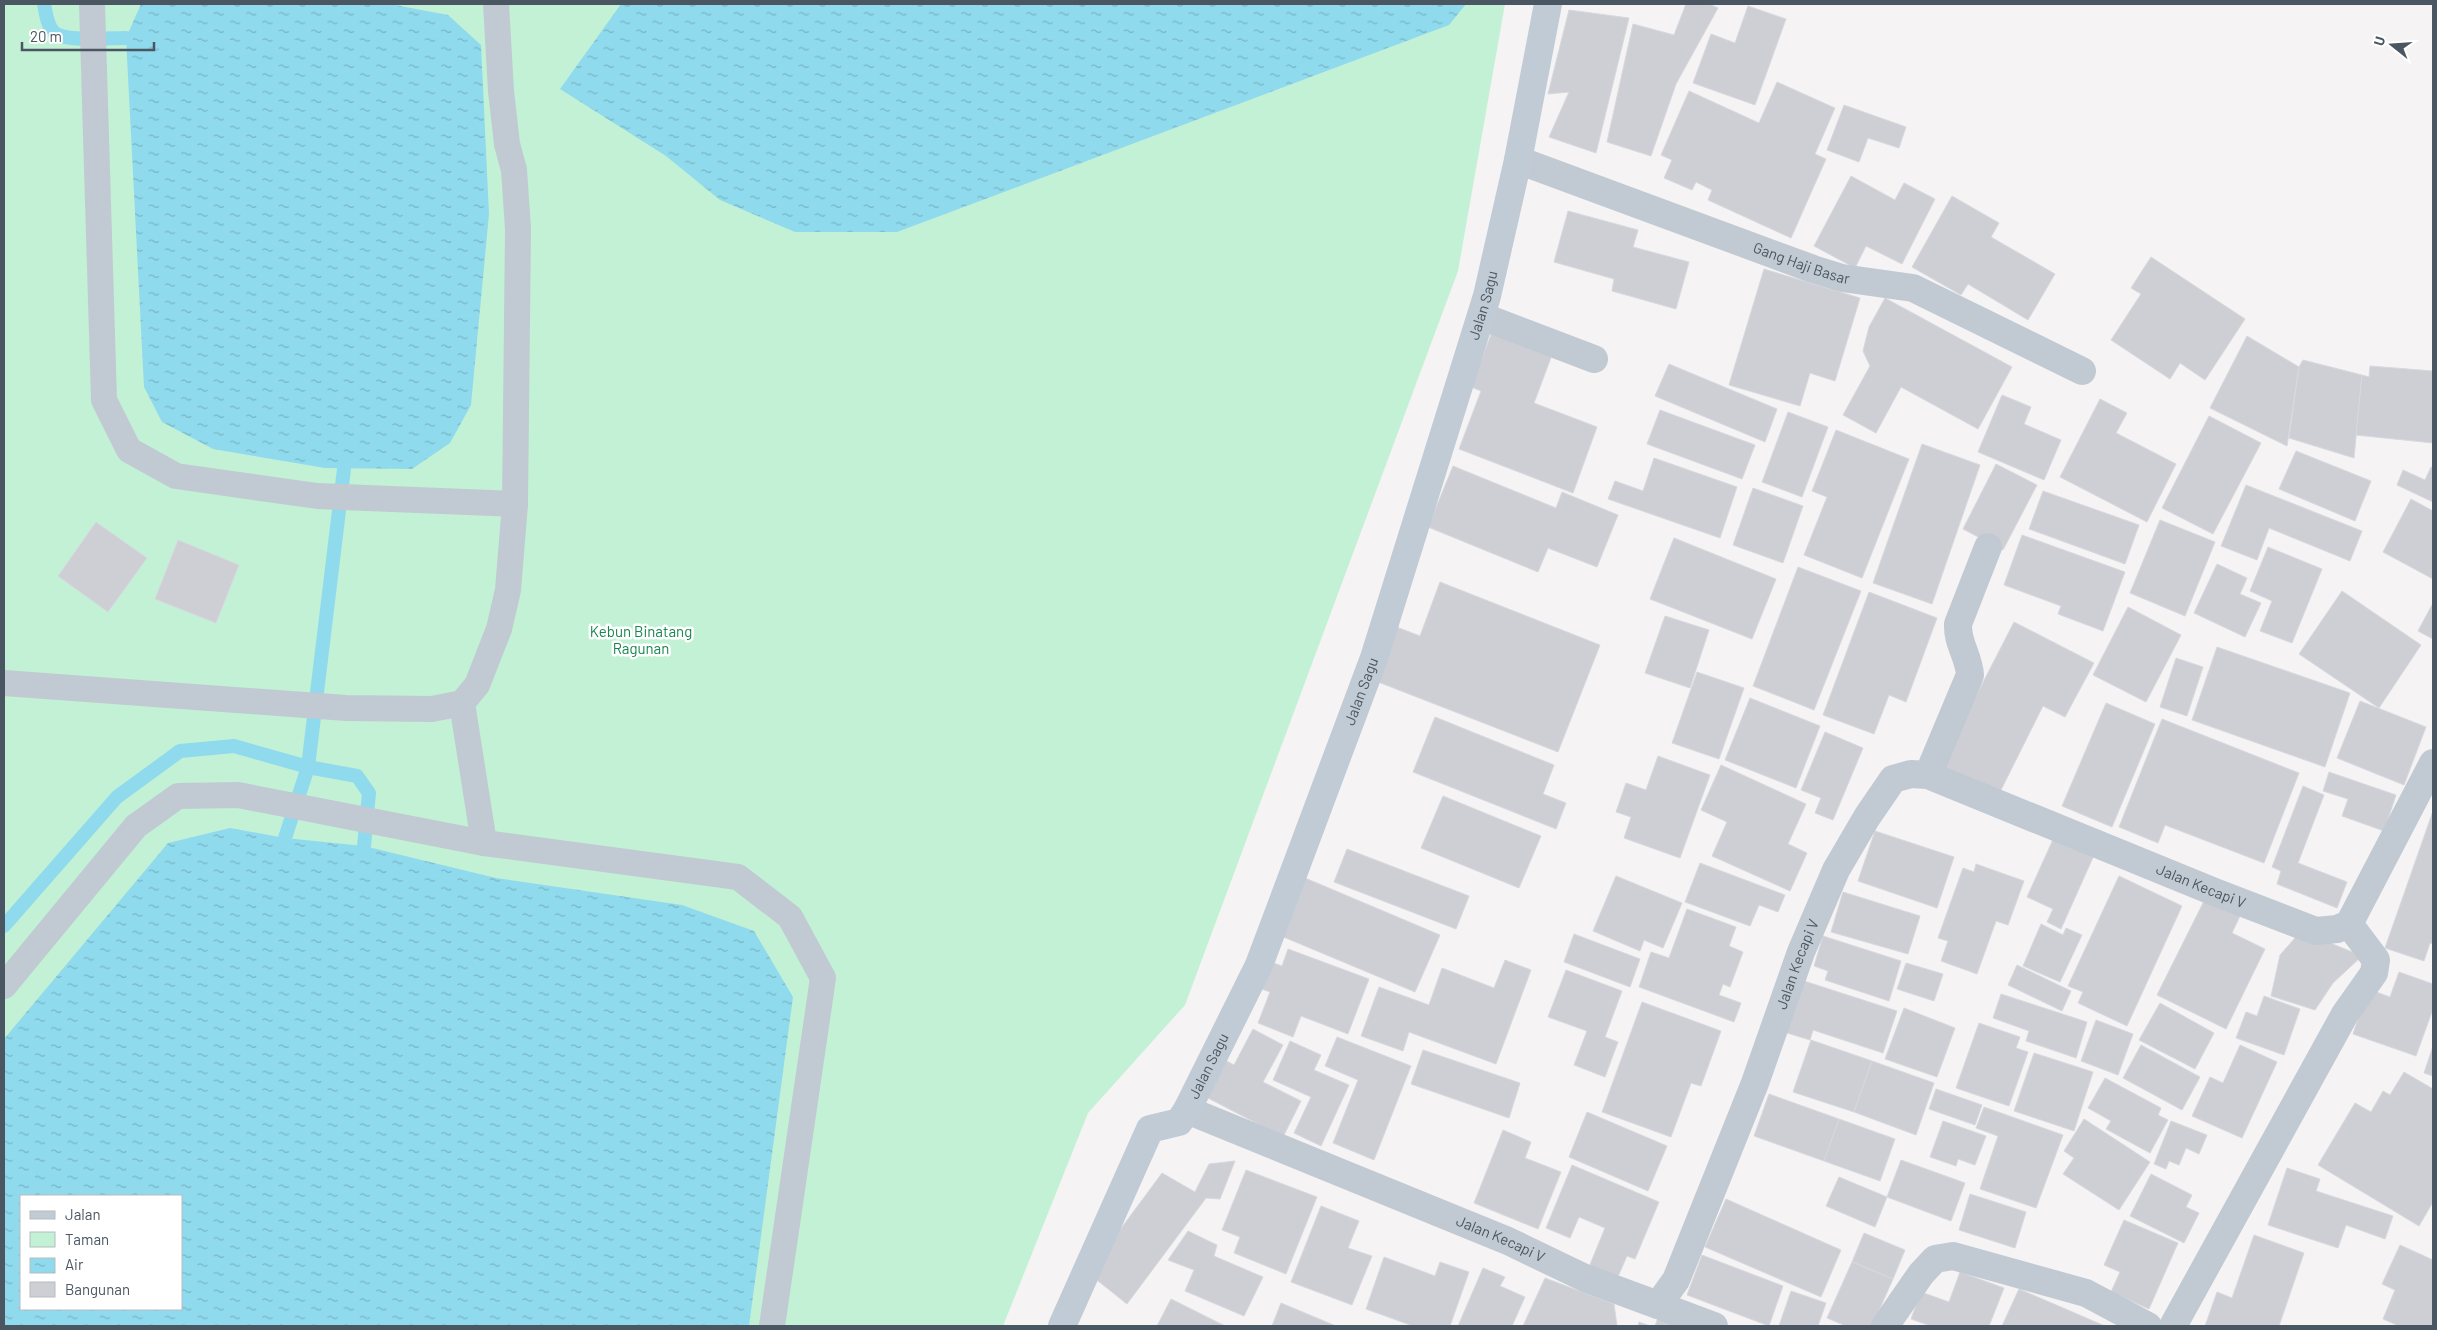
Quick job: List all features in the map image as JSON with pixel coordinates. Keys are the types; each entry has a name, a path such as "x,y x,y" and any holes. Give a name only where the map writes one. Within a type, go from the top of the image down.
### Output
{"street":[{"name":"Jalan Sagu","path":"1062,1326 1150,1129 1179,1122 1187,1110 1259,965 1374,658 1481,316 1518,160 1548,4"},
{"name":"Gang Haji Basar","path":"1518,160 1813,269 1842,278 1914,288 2082,372"},
{"path":"1481,316 1594,359"},
{"path":"1928,775 1970,675 1970,667 1958,635 1958,624 1988,548"},
{"path":"2173,1326 2345,1014 2374,973 2376,960 2349,924 2433,763"},
{"name":"Jalan Kecapi V","path":"1187,1110 1508,1241 1586,1278 1658,1305 1676,1280 1755,1083 1801,952 1836,870 1867,817 1893,779 1911,774 1928,775 2217,893 2316,931 2337,929 2349,924"},
{"path":"1885,1326 1921,1274 1935,1259 1953,1256 2086,1293 2148,1326"},
{"path":"1658,1305 1714,1326"}],"lane":[{"path":"4,683 346,708 432,709 462,703 477,686 499,630 508,590 515,504 518,229 514,170 507,144 488,6"},
{"path":"92,12 104,400 129,450 176,476 317,496 515,504"},
{"path":"462,703 484,843"},
{"path":"4,986 136,826 178,796 238,795 484,843 738,877 790,918 823,978 772,1326"}],"green space":[{"name":"Kebun Binatang Ragunan","path":"4,4 1505,4 1458,271 1185,1005 1088,1113 1003,1326 4,1326"}],"water":[{"path":"141,4 390,4 448,15 481,45 489,214 471,405 450,443 412,469 325,468 213,449 162,422 144,387 126,38"},
{"path":"621,4 1466,4 1449,25 897,232 795,232 720,200 666,156 560,89"},
{"path":"230,828 285,838 364,846 496,878 682,905 754,931 793,997 749,1326 4,1326 4,1039 168,843"}],"building":[{"path":"1686,4 1709,4 1718,8 1676,84 1651,156 1607,142 1633,24 1674,35"},
{"path":"1748,6 1786,19 1755,105 1693,83 1711,34 1735,43"},
{"path":"1569,10 1629,18 1596,153 1549,137 1569,92 1548,94"},
{"path":"1777,82 1835,108 1815,154 1826,159 1791,238 1708,200 1712,190 1696,182 1692,190 1664,178 1672,160 1661,155 1689,91 1759,123"},
{"path":"1844,105 1906,127 1899,148 1868,138 1859,162 1827,150"},
{"path":"1851,176 1895,200 1904,183 1935,199 1902,264 1866,246 1855,268 1814,246"},
{"path":"1952,196 1999,223 1991,237 2055,274 2028,320 1968,284 1961,295 1912,267"},
{"path":"1568,211 1638,230 1633,247 1689,262 1676,309 1612,291 1614,279 1554,262"},
{"path":"2151,257 2245,319 2205,380 2180,363 2170,379 2111,340 2141,294 2131,288"},
{"path":"1764,269 1860,298 1835,381 1810,373 1800,406 1729,385"},
{"path":"1885,298 2012,367 1978,429 1901,387 1876,433 1843,415 1870,366 1863,351 1869,327"},
{"path":"1492,332 1552,355 1534,403 1597,427 1573,493 1459,449 1481,391 1471,387"},
{"path":"2247,336 2299,367 2287,446 2210,408"},
{"path":"2303,360 2362,375 2354,458 2289,438 2299,367"},
{"path":"1669,364 1777,409 1765,442 1655,396"},
{"path":"2370,366 2433,371 2433,443 2356,435 2362,375 2369,377"},
{"path":"2002,395 2031,407 2024,424 2061,440 2044,480 1978,452"},
{"path":"2100,399 2127,413 2116,433 2176,464 2147,522 2060,477"},
{"path":"1660,410 1755,445 1742,479 1647,444"},
{"path":"1788,412 1828,427 1802,497 1762,482"},
{"path":"2209,416 2261,443 2213,534 2162,508"},
{"path":"1836,430 1909,459 1862,578 1804,555 1827,497 1812,491"},
{"path":"1922,444 1980,465 1932,604 1873,583"},
{"path":"2296,451 2371,481 2355,521 2279,489"},
{"path":"1654,458 1737,487 1720,538 1608,499 1615,481 1643,491"},
{"path":"1996,464 2037,485 2003,550 1963,529"},
{"path":"1453,466 1556,508 1562,492 1618,515 1597,567 1548,548 1538,572 1428,527"},
{"path":"2431,467 2433,467 2433,502 2397,485 2403,470 2425,480"},
{"path":"2246,485 2362,531 2350,561 2269,528 2257,560 2221,546"},
{"path":"1753,488 1803,506 1783,563 1733,545"},
{"path":"2043,491 2139,525 2125,564 2029,529"},
{"path":"2411,499 2433,511 2433,579 2383,552"},
{"path":"2160,520 2215,542 2185,616 2130,593"},
{"path":"96,522 147,558 108,612 58,576"},
{"path":"2022,535 2125,572 2103,631 2058,614 2061,606 2004,585"},
{"path":"1674,538 1776,579 1752,639 1650,599"},
{"path":"178,540 239,565 216,623 155,599"},
{"path":"2268,547 2322,569 2292,643 2260,631 2272,601 2250,591"},
{"path":"2217,564 2247,578 2240,594 2261,603 2245,637 2194,613"},
{"path":"1798,567 1861,591 1814,710 1753,686"},
{"path":"1440,582 1600,645 1558,752 1373,680 1394,626 1420,636"},
{"path":"2342,591 2421,645 2379,708 2299,654"},
{"path":"1869,592 1937,618 1906,702 1889,695 1874,734 1823,715"},
{"path":"2433,603 2433,639 2418,631"},
{"path":"2128,607 2181,635 2146,702 2093,675"},
{"path":"1665,616 1709,630 1690,688 1645,673"},
{"path":"2014,622 2094,663 2065,717 2043,706 1998,796 1940,766"},
{"path":"2217,647 2350,693 2325,767 2192,720"},
{"path":"2176,658 2203,667 2187,716 2160,707"},
{"path":"1697,672 1744,688 1719,759 1672,743"},
{"path":"1750,698 1820,726 1796,788 1725,760"},
{"path":"2360,701 2426,727 2404,785 2337,758"},
{"path":"2106,703 2155,724 2112,827 2062,806"},
{"path":"1435,717 1554,765 1543,794 1566,803 1556,829 1413,772"},
{"path":"2162,719 2299,773 2264,863 2165,825 2158,843 2119,827"},
{"path":"1825,732 1863,748 1833,820 1815,813 1821,798 1801,790"},
{"path":"1658,756 1710,775 1680,858 1624,838 1631,817 1616,812 1626,783 1646,790"},
{"path":"1721,765 1806,804 1788,844 1807,853 1790,891 1712,856 1727,822 1701,810"},
{"path":"2329,772 2396,795 2384,831 2342,816 2348,799 2323,791"},
{"path":"2303,786 2324,795 2298,863 2347,882 2337,908 2277,884 2281,871 2272,867"},
{"path":"1443,796 1541,836 1519,888 1421,848"},
{"path":"2433,811 2433,944 2430,943 2424,961 2385,948"},
{"path":"1875,831 1954,857 1937,908 1858,881"},
{"path":"2055,835 2095,853 2061,929 2047,922 2053,909 2027,897"},
{"path":"1347,849 1469,896 1456,929 1334,882"},
{"path":"1700,863 1785,895 1778,912 1759,905 1750,926 1685,902"},
{"path":"1976,864 2024,881 2008,925 1996,921 1977,974 1941,961 1948,941 1938,938 1963,868 1974,872"},
{"path":"1298,875 1440,935 1415,992 1274,933"},
{"path":"1616,876 1682,903 1663,948 1644,940 1640,951 1593,931"},
{"path":"2119,876 2182,906 2127,1026 2078,1003 2083,992 2068,986"},
{"path":"1843,892 1920,916 1908,954 1831,932"},
{"path":"2205,899 2240,916 2232,933 2265,949 2226,1029 2157,995"},
{"path":"1687,909 1736,927 1729,946 1743,952 1730,987 1723,984 1719,995 1741,1003 1734,1022 1639,987 1651,952 1669,958"},
{"path":"2041,924 2063,935 2066,928 2082,935 2060,982 2023,966"},
{"path":"2301,931 2362,956 2333,983 2315,1010 2271,996 2280,955"},
{"path":"1574,934 1640,959 1630,987 1564,962"},
{"path":"1823,936 1901,961 1889,1001 1825,980 1828,971 1814,966"},
{"path":"1288,949 1369,979 1348,1034 1301,1016 1293,1037 1258,1023 1270,992 1256,987 1266,960 1282,966"},
{"path":"1505,960 1531,970 1496,1064 1409,1032 1403,1051 1361,1036 1379,987 1429,1005 1442,968 1494,988"},
{"path":"1906,963 1943,974 1934,1001 1897,989"},
{"path":"2017,965 2071,991 2062,1011 2008,985"},
{"path":"1566,970 1622,991 1605,1037 1618,1042 1605,1077 1574,1065 1587,1031 1548,1017"},
{"path":"2399,972 2433,984 2433,1009 2416,1056 2353,1034 2368,989 2390,997"},
{"path":"1801,980 1897,1011 1883,1053 1813,1030 1810,1040 1784,1032"},
{"path":"2001,994 2087,1022 2076,1058 2026,1041 2029,1031 1993,1018"},
{"path":"2264,996 2300,1009 2284,1055 2236,1038 2246,1012 2257,1016"},
{"path":"1642,1002 1721,1031 1701,1086 1691,1083 1671,1137 1602,1112"},
{"path":"2160,1003 2214,1033 2195,1069 2139,1040"},
{"path":"1904,1008 1955,1028 1937,1077 1885,1059"},
{"path":"2096,1020 2133,1034 2118,1075 2081,1061"},
{"path":"1979,1023 2020,1037 2016,1048 2028,1052 2009,1106 1956,1088"},
{"path":"1253,1029 1283,1045 1263,1082 1301,1101 1283,1137 1204,1096 1223,1059 1234,1065"},
{"path":"1337,1037 1411,1066 1374,1160 1333,1143 1358,1080 1325,1066"},
{"path":"1811,1040 1872,1061 1854,1112 1793,1092"},
{"path":"1290,1041 1321,1055 1314,1070 1349,1085 1321,1146 1294,1133 1311,1097 1273,1080"},
{"path":"2141,1045 2200,1077 2182,1110 2123,1078"},
{"path":"2240,1045 2277,1062 2242,1138 2192,1116 2210,1077 2223,1083"},
{"path":"2433,1046 2433,1076 2424,1073"},
{"path":"1423,1050 1520,1083 1509,1118 1411,1084"},
{"path":"2034,1053 2093,1072 2074,1131 2014,1111"},
{"path":"1872,1061 1934,1083 1916,1135 1854,1112"},
{"path":"2404,1072 2433,1089 2433,1202 2419,1226 2318,1165 2355,1103 2371,1112 2383,1091 2390,1095"},
{"path":"2105,1078 2161,1108 2158,1115 2168,1120 2150,1153 2106,1129 2111,1121 2088,1108"},
{"path":"1936,1089 1982,1105 1975,1125 1929,1109"},
{"path":"1769,1094 1839,1119 1824,1161 1754,1136"},
{"path":"1984,1107 2063,1135 2036,1208 1980,1189 1998,1136 1976,1128"},
{"path":"1587,1112 1667,1146 1648,1191 1569,1157"},
{"path":"1839,1119 1895,1139 1880,1181 1824,1161"},
{"path":"2084,1119 2150,1162 2119,1210 2063,1174 2074,1158 2064,1151"},
{"path":"1943,1121 1986,1136 1975,1165 1958,1159 1956,1166 1930,1157"},
{"path":"2171,1121 2207,1135 2199,1154 2186,1148 2179,1165 2169,1161 2166,1169 2154,1164"},
{"path":"1503,1130 1531,1142 1525,1158 1561,1172 1538,1229 1474,1203"},
{"path":"1901,1160 1965,1183 1951,1221 1887,1197"},
{"path":"1235,1161 1220,1199 1206,1198 1127,1304 1088,1273 1162,1173 1195,1192 1209,1164"},
{"path":"1572,1165 1659,1202 1635,1259 1627,1256 1617,1279 1589,1267 1605,1228 1579,1217 1570,1238 1546,1228"},
{"path":"2287,1168 2320,1179 2316,1191 2393,1216 2385,1239 2346,1225 2338,1248 2268,1225"},
{"path":"1246,1170 1317,1197 1286,1274 1234,1253 1240,1237 1222,1230"},
{"path":"2151,1174 2192,1195 2186,1207 2199,1213 2184,1243 2130,1216"},
{"path":"1839,1177 1887,1197 1875,1227 1826,1206"},
{"path":"1970,1194 2026,1212 2015,1248 1959,1230"},
{"path":"1726,1199 1841,1250 1821,1297 1705,1247"},
{"path":"1321,1206 1359,1221 1348,1248 1372,1256 1352,1305 1291,1282"},
{"path":"2124,1220 2178,1243 2149,1309 2111,1292 2120,1272 2104,1265"},
{"path":"1188,1231 1217,1245 1214,1256 1263,1277 1244,1316 1185,1291 1194,1270 1168,1260"},
{"path":"1864,1233 1905,1250 1893,1279 1852,1262"},
{"path":"2254,1235 2304,1253 2279,1326 2205,1326 2217,1292 2232,1298"},
{"path":"2400,1245 2433,1260 2433,1326 2399,1326 2383,1319 2395,1290 2382,1284"},
{"path":"1702,1255 1783,1286 1769,1326 1687,1295"},
{"path":"1384,1257 1435,1276 1440,1262 1469,1272 1450,1326 1413,1326 1366,1309"},
{"path":"1852,1262 1893,1279 1872,1326 1846,1326 1827,1318"},
{"path":"1483,1268 1505,1277 1500,1286 1525,1297 1512,1326 1458,1326"},
{"path":"1960,1272 2004,1288 1989,1326 1931,1326 1911,1319 1921,1292 1949,1302"},
{"path":"1545,1278 1614,1304 1617,1326 1523,1326"},
{"path":"2019,1289 2105,1326 2002,1326"},
{"path":"1791,1291 1826,1303 1818,1326 1779,1326"},
{"path":"1171,1299 1225,1326 1157,1326"},
{"path":"1281,1303 1336,1326 1272,1326"},
{"path":"1661,1310 1704,1326 1655,1326"},
{"path":"1639,1322 1650,1326 1638,1326"}],"waterway":[{"path":"44,4 50,27 61,36 79,39 126,38"},
{"path":"285,838 308,767 344,469"},
{"path":"4,926 117,797 180,751 234,746 308,767 357,776 369,793 364,846"}]}
